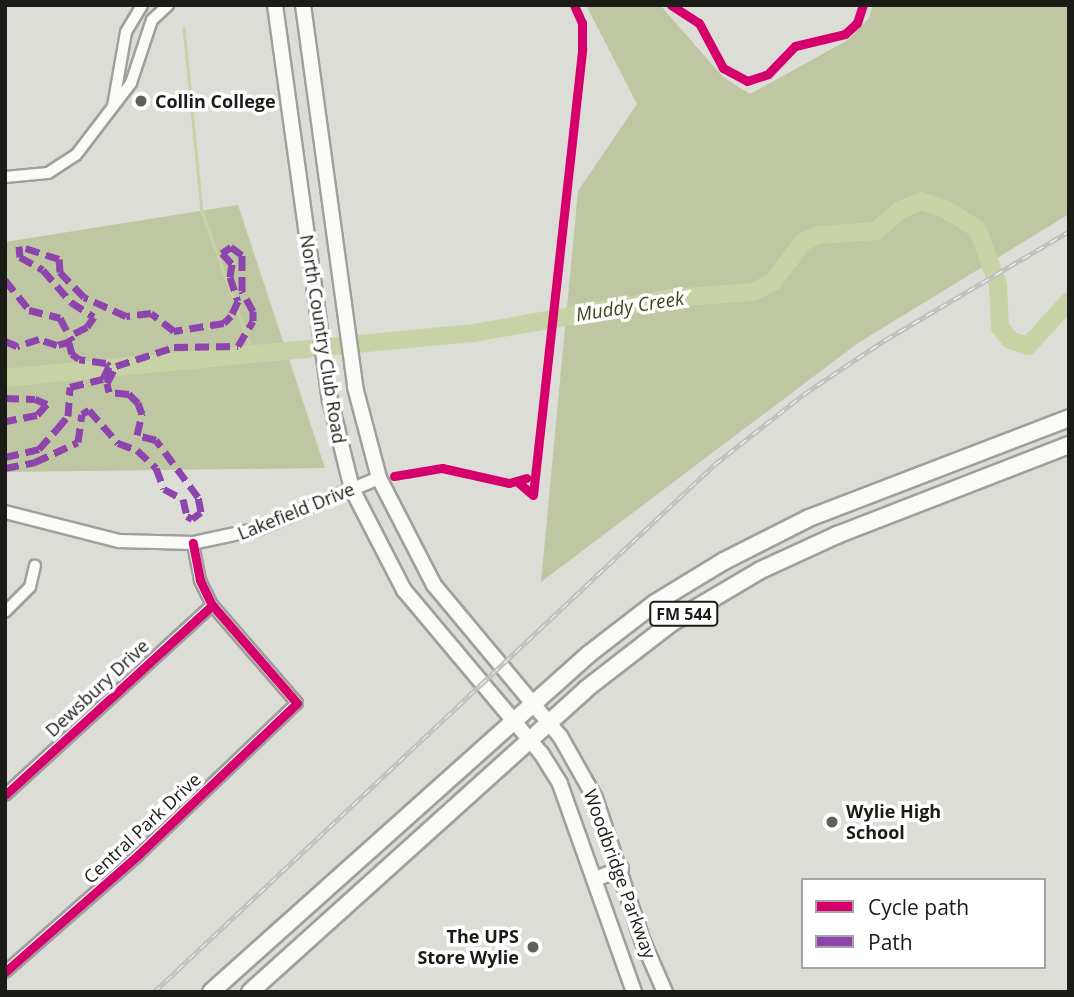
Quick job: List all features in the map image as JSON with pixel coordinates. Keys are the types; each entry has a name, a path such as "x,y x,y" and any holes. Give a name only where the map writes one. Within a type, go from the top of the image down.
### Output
{"main road":[{"name":"North Country Club Road","path":"275,5 328,385 352,489 404,590 530,740"},
{"name":"North Country Club Road","path":"303,5 355,387 379,478 434,584 550,722"},
{"name":"FM 544","path":"211,992 589,654 688,582 766,538 892,485 1069,418"},
{"name":"FM 544","path":"250,992 626,656 714,596 782,560 901,510 1069,445"},
{"path":"892,485 901,510"},
{"name":"Woodbridge Parkway","path":"550,722 595,798 621,869 643,942 665,992"},
{"name":"Woodbridge Parkway","path":"530,740 567,799 612,940 634,992"},
{"path":"594,879 621,869"}],"street":[{"path":"113,106 127,32 142,5"},
{"path":"5,177 48,173 76,155 131,83 152,20 168,5"},
{"name":"Lakefield Drive","path":"5,512 119,541 193,543 258,529 379,478"},
{"path":"193,543 200,580 212,605"},
{"path":"5,612 30,587 35,566"},
{"name":"Central Park Drive","path":"5,972 138,855 297,703 212,605"},
{"name":"Dewsbury Drive","path":"5,795 212,605"}],"green space":[{"path":"586,5 660,5 723,77 750,94 848,40 869,18 873,5 1069,5 1069,214 858,343 541,582 578,191 637,104"},
{"path":"238,205 325,468 5,472 5,242"}],"waterway":[{"path":"184,28 202,211 254,356"},
{"name":"Muddy Creek","path":"5,378 474,333 672,298 753,292 773,282 803,242 819,235 876,231 900,210 921,201 945,209 978,230 998,285 1000,327 1010,340 1028,346 1069,301"}],"railway":[{"path":"154,992 715,464 804,394 885,340 1069,231"}],"marked path":[{"path":"5,468 35,462 78,442 82,414 89,410 118,443 137,450 156,468 164,489 183,499 187,516 192,519 201,512 198,497 156,440 137,435 142,414 138,403 129,394 109,392 107,383 116,366 174,347 238,346 253,321 253,311 242,291 242,255 231,247 222,253 232,264 230,277 238,301 231,316 224,323 174,331 151,313 126,316 84,297 60,272 59,259 19,246 20,257 43,270 71,302 94,317 87,327 71,335"},
{"path":"5,280 29,310 60,318 72,341 57,345 39,339 17,346 5,341"},
{"path":"5,457 39,449 68,416 70,387 103,379 109,366 106,363 79,359 72,354 69,343"},
{"path":"5,398 35,399 47,404 37,415 5,421"}],"cycle path":[{"path":"519,483 533,495 582,49 582,23 574,5"},
{"path":"671,5 699,23 723,68 747,81 768,74 795,46 845,34 857,23 863,5"},
{"path":"394,476 442,468 509,483 526,478"},
{"path":"5,972 138,855 297,703 212,605 200,580 193,543"},
{"path":"5,795 212,605"}],"place":[{"name":"Collin College","path":"141,101"},
{"name":"Wylie High School","path":"832,822"},
{"name":"The UPS Store Wylie","path":"533,947"}]}
